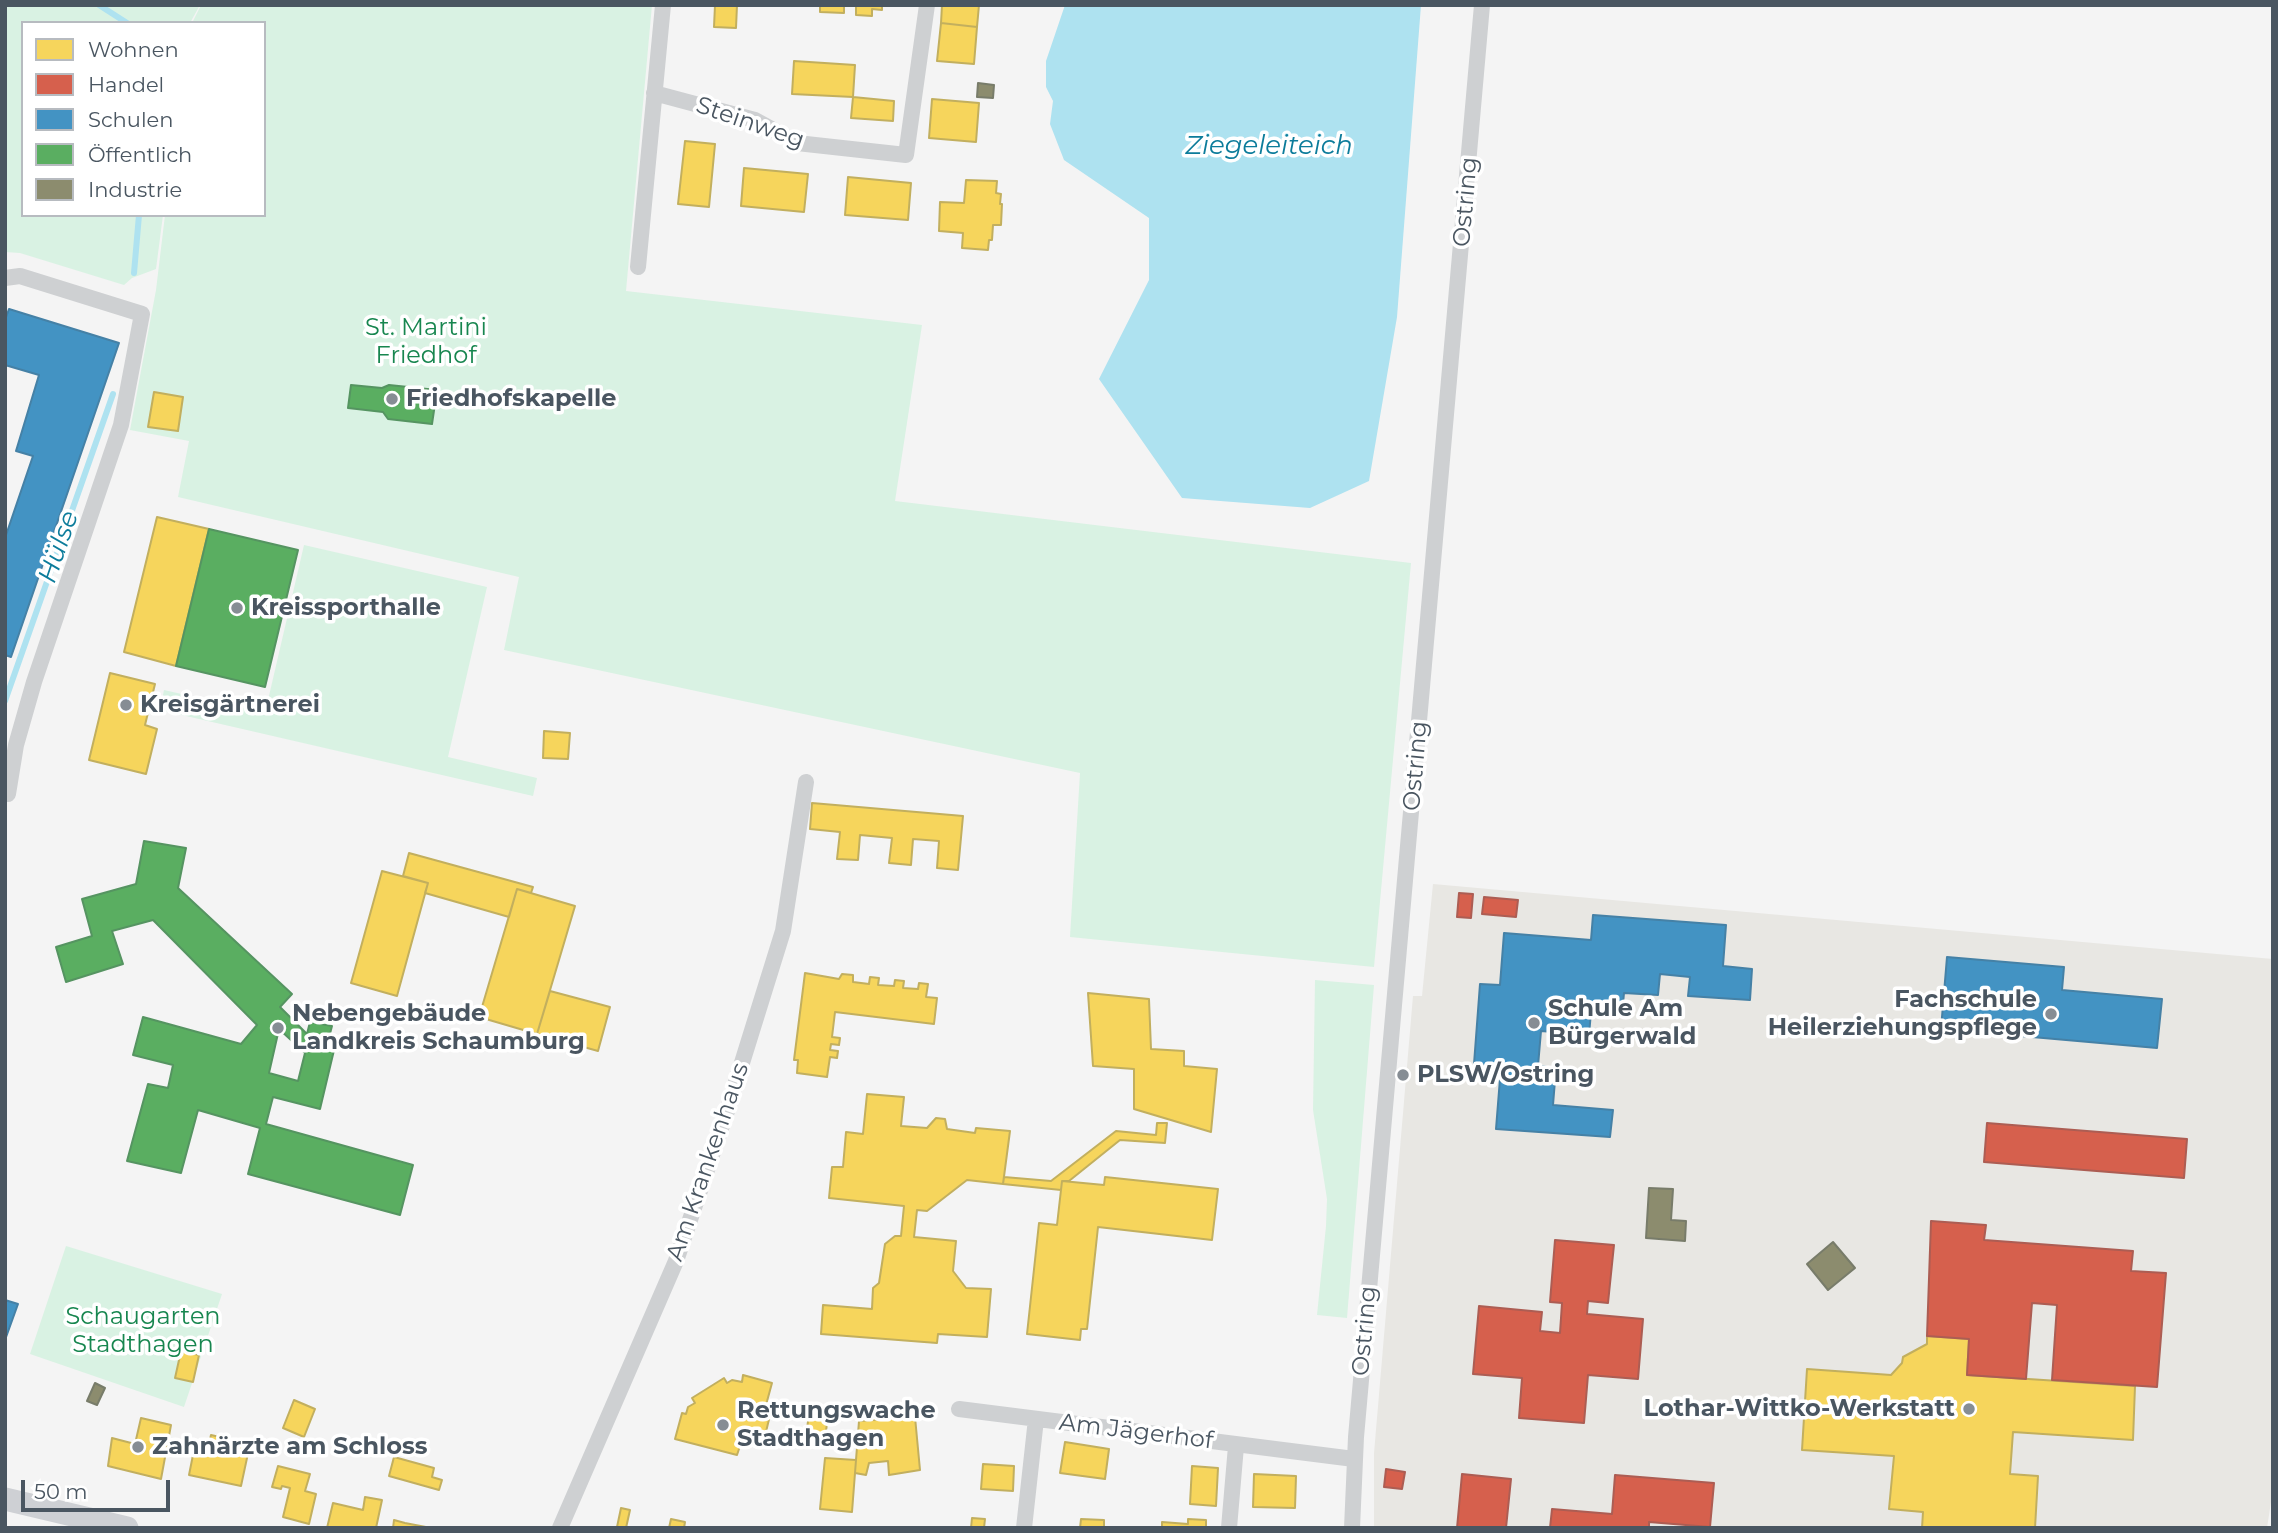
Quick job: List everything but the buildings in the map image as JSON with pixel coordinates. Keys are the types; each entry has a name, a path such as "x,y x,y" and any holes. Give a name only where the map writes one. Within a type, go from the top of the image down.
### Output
{"main road":[{"path":"5,1499 127,1528"}],"street":[{"path":"638,267 663,5"},
{"name":"Steinweg","path":"654,93 755,120 797,143 906,155 927,5"},
{"name":"Ostring","path":"1352,1528 1354,1460 1482,5"},
{"path":"5,278 20,276 142,314 121,425 34,682 16,745 8,794"},
{"name":"Am Krankenhaus","path":"560,1528 676,1261 723,1124 783,931 806,782"},
{"name":"Am Jägerhof","path":"959,1409 1354,1460"},
{"name":"Am Jägerhof","path":"1024,1528 1036,1419"},
{"name":"Am Jägerhof","path":"1230,1528 1236,1446"}],"shaded area":[{"path":"1433,884 2273,959 2273,1489 2267,1528 1374,1528 1374,1453 1413,996 1422,996"}],"green space":[{"path":"5,5 200,5 191,21 21,21 21,217 163,217 156,269 132,278 124,285 20,253 5,252"},
{"name":"St. Martini Friedhof","path":"201,5 652,5 626,291 922,325 895,501 1411,563 1374,967 1070,937 1080,773 504,650 519,577 178,497 189,441 130,430 156,290 165,217 266,217 266,21 193,21"},
{"path":"304,545 487,587 448,757 537,778 533,796 160,710 164,690 265,713"},
{"path":"1315,980 1374,985 1347,1318 1317,1315 1327,1199 1313,1110"},
{"name":"Schaugarten Stadthagen","path":"66,1246 222,1294 184,1407 30,1354"}],"water":[{"name":"Ziegeleiteich","path":"1065,5 1421,5 1397,317 1369,481 1310,508 1182,498 1099,379 1149,280 1149,218 1064,160 1050,124 1053,101 1046,87 1046,61"}],"waterway":[{"name":"Hülse","path":"99,5 124,21"},
{"name":"Hülse","path":"134,273 139,217"},
{"name":"Hülse","path":"5,701 113,394"}],"place":[{"name":"Friedhofskapelle","path":"392,399"},
{"name":"Kreissporthalle","path":"237,608"},
{"name":"Kreisgärtnerei","path":"126,705"},
{"name":"Fachschule Heilerziehungspflege","path":"2051,1014"},
{"name":"Schule Am Bürgerwald","path":"1534,1023"},
{"name":"Nebengebäude Landkreis Schaumburg","path":"278,1028"},
{"name":"PLSW/Ostring","path":"1403,1075"},
{"name":"Lothar-Wittko-Werkstatt","path":"1969,1409"},
{"name":"Rettungswache Stadthagen","path":"723,1425"},
{"name":"Zahnärzte am Schloss","path":"138,1447"}]}
